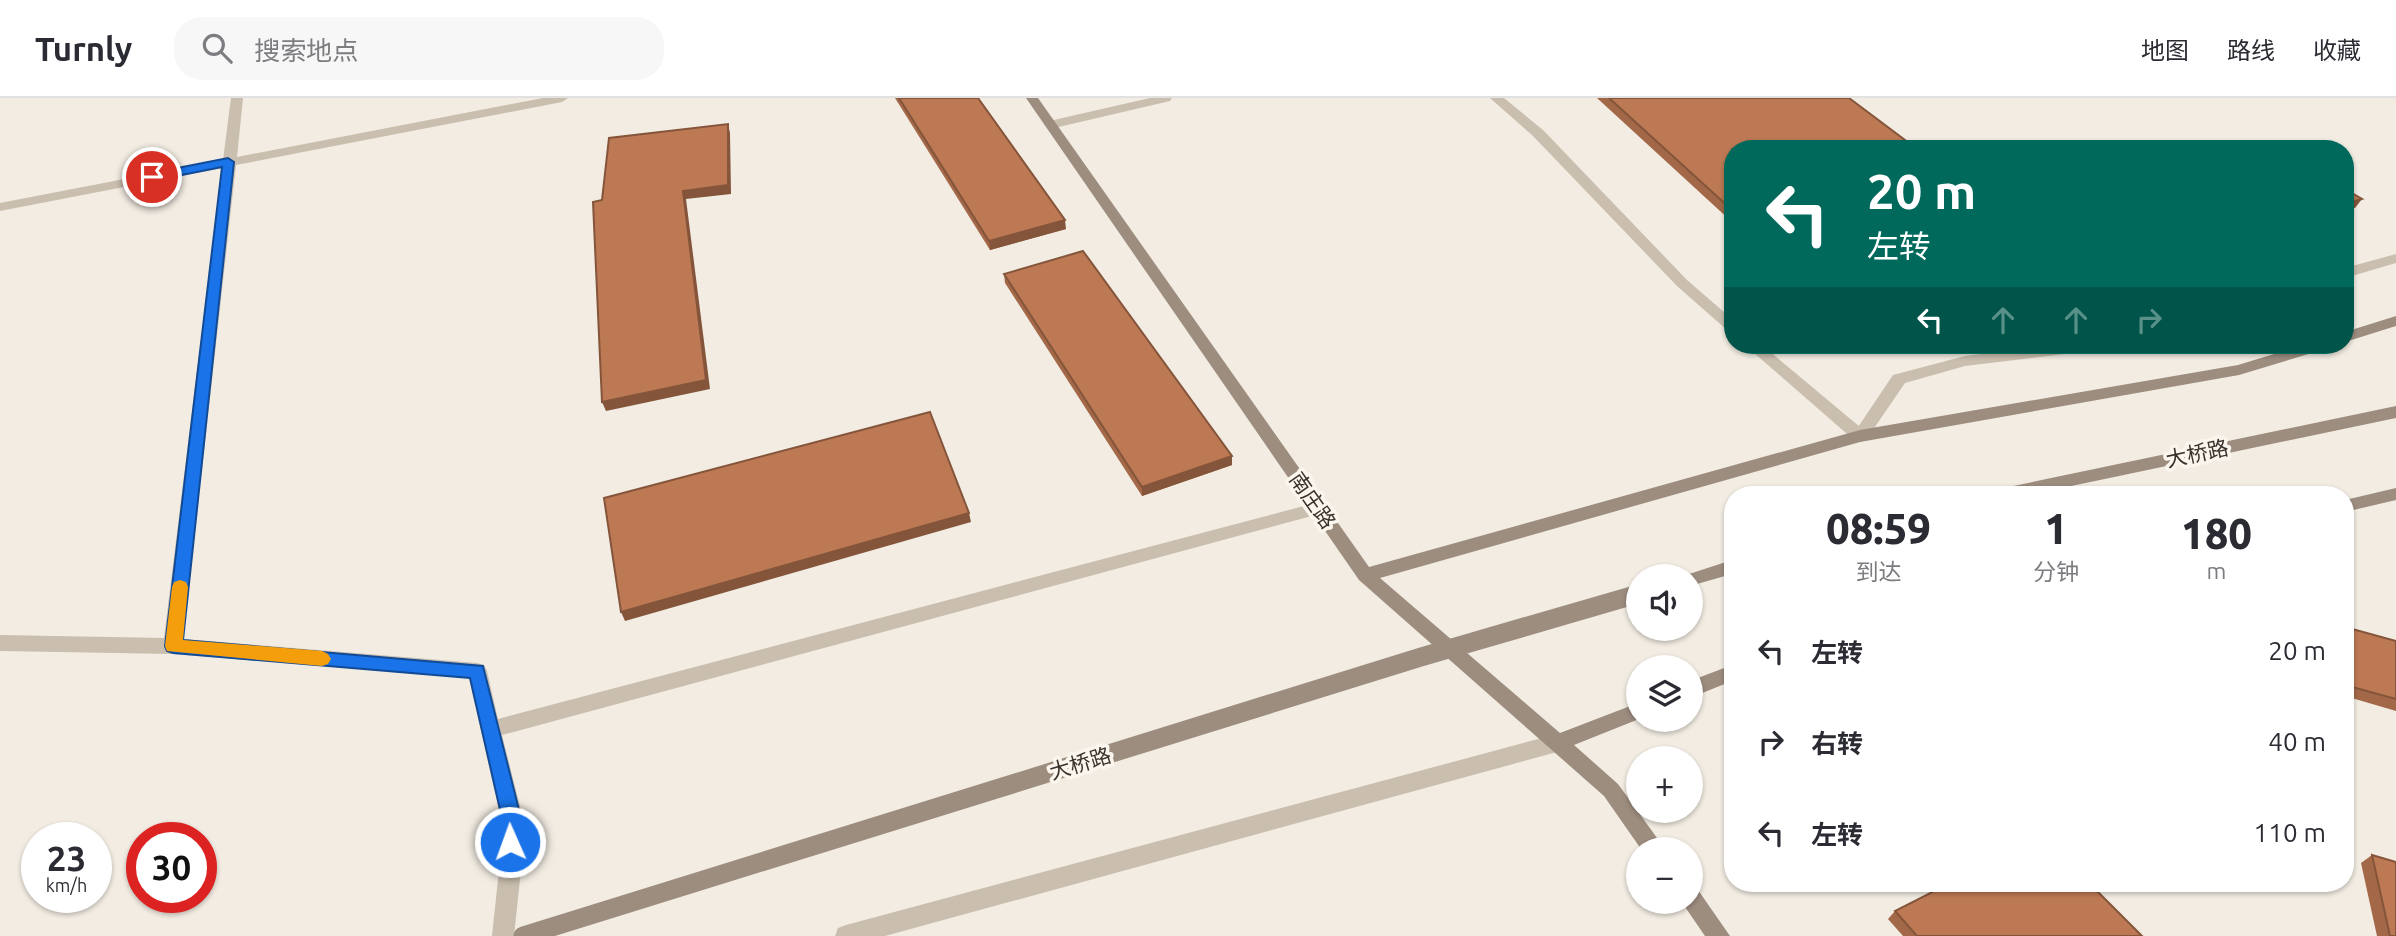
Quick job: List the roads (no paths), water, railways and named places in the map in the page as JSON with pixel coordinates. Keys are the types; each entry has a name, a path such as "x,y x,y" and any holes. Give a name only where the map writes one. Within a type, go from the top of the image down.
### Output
{"main road":[{"name":"南庄路","path":"1032,98 1365,575 1611,790 1645,837"},
{"path":"2354,334 2396,321"},
{"path":"1365,575 1860,436 2239,370 2291,354"},
{"name":"大桥路","path":"2042,486 2396,412"},
{"path":"2354,504 2396,494"},
{"path":"1703,575 1724,569"},
{"name":"大桥路","path":"521,936 1421,657 1626,597"},
{"path":"1703,685 1724,676"},
{"path":"1557,743 1626,716"},
{"path":"1703,914 1719,936"}],"street":[{"path":"173,646 237,98"},
{"path":"0,207 562,98"},
{"path":"1050,125 1166,98"},
{"path":"1496,98 1538,133 1682,283 1724,320"},
{"path":"2354,270 2396,258"},
{"path":"1764,354 1860,436 1899,379 1965,361 2023,354"},
{"path":"491,730 1319,508"},
{"path":"0,643 173,646 477,671 511,814 510,870 503,936"},
{"path":"846,936 1557,743"}]}
